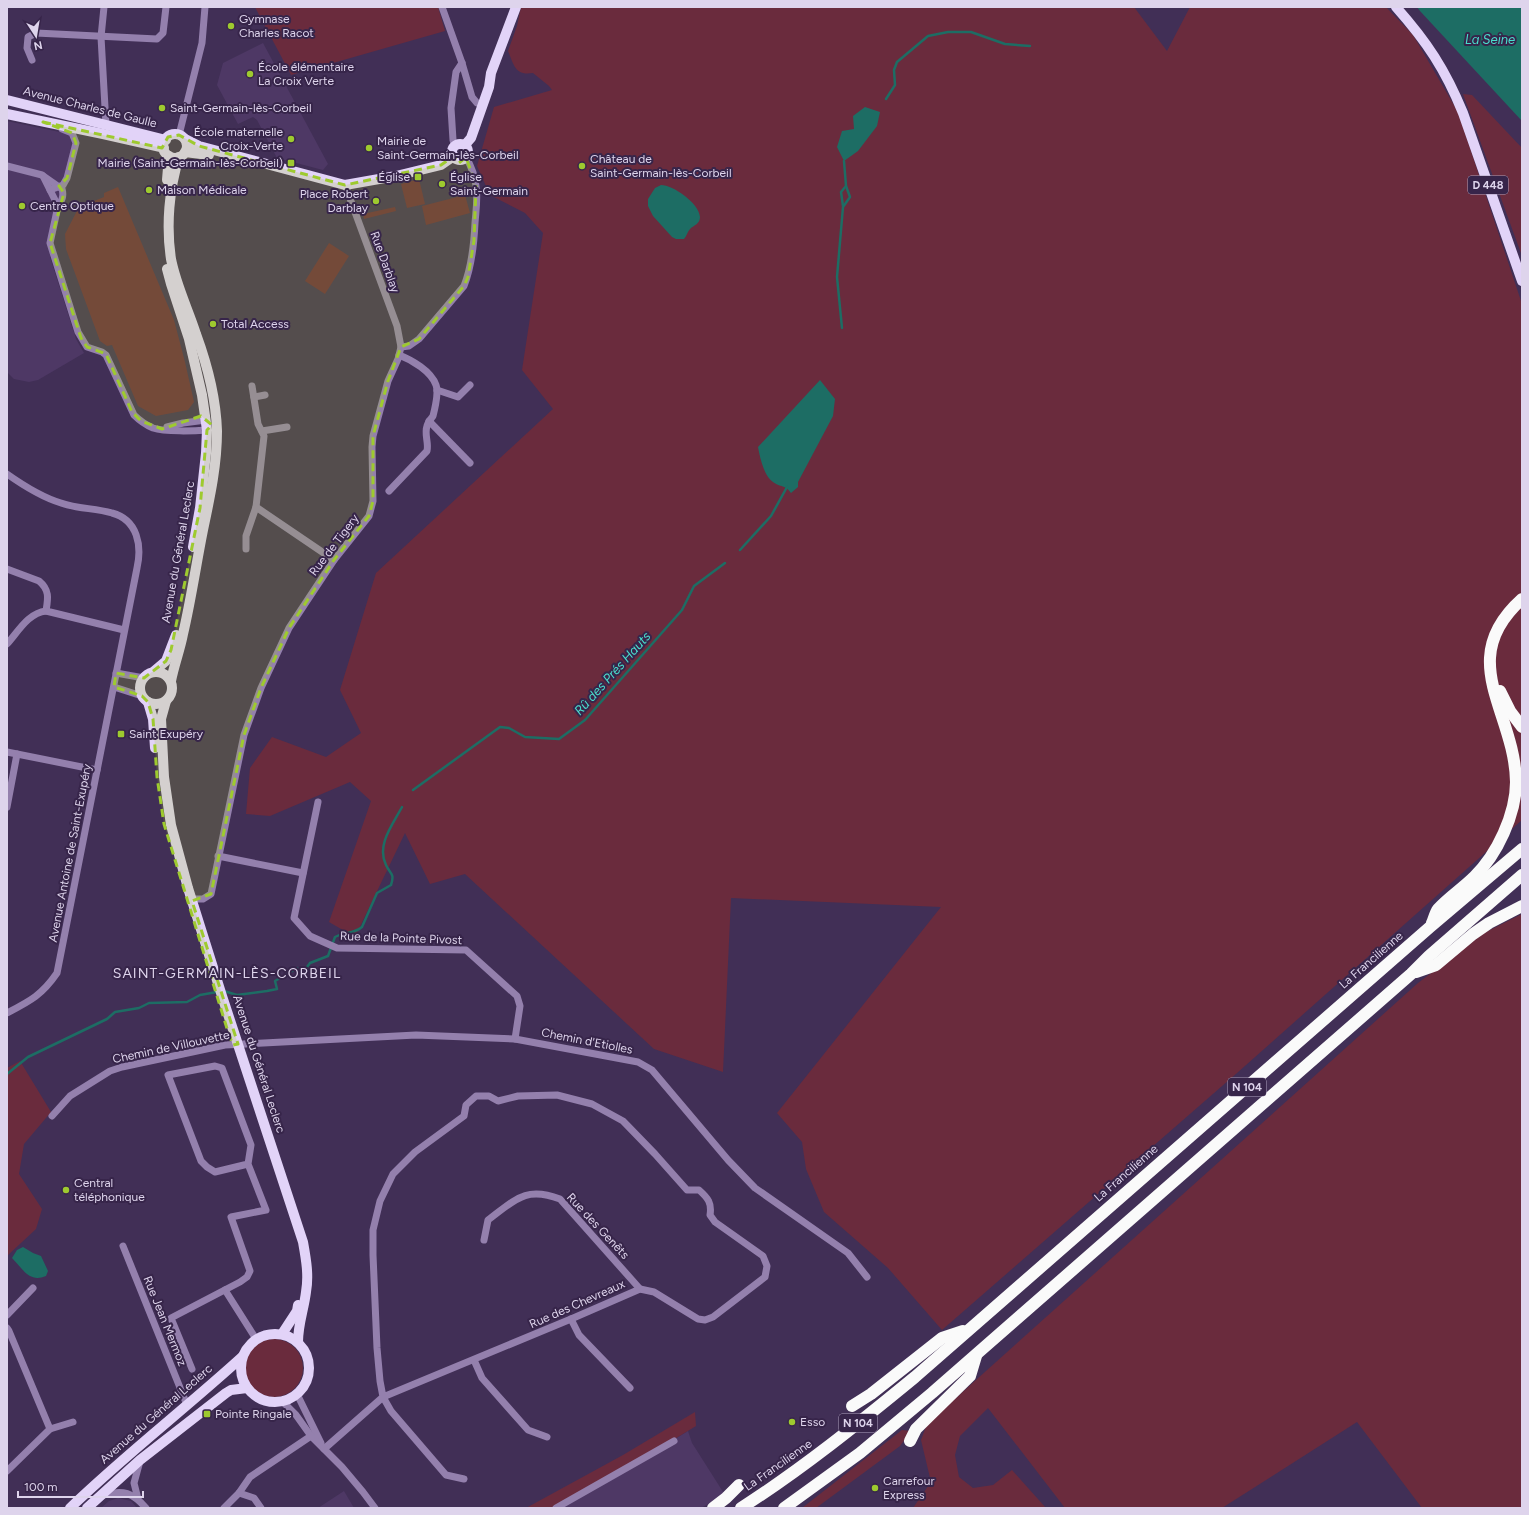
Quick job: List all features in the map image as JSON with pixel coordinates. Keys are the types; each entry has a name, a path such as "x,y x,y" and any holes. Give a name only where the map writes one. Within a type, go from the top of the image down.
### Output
{"highway":[{"path":"1430,927 1437,910 1475,876 1490,859 1498,846 1511,810 1516,783 1514,765 1510,739 1491,684 1489,662 1492,643 1502,622 1514,606 1522,599"},
{"path":"1522,607 1514,616 1498,645 1496,664 1499,688 1510,711 1522,727"},
{"name":"La Francilienne","path":"741,1508 766,1492 842,1437 915,1377 1430,927 1522,849"},
{"name":"N 104","path":"784,1508 860,1453 932,1393 1522,875"},
{"path":"1411,974 1436,964 1489,923 1522,906"},
{"path":"852,1406 870,1394 942,1338 968,1330"},
{"path":"910,1441 916,1429 970,1376 977,1354"},
{"path":"713,1508 726,1498 738,1485"}],"main road":[{"path":"334,183 199,146 182,137 172,135 166,148 172,157 197,153 230,159 323,182 345,185 396,176 442,165 471,138 489,87 491,73 516,7"},
{"name":"D 448","path":"1396,7 1409,21 1440,63 1453,89 1522,281"},
{"name":"Avenue Charles de Gaulle","path":"7,100 106,125 166,148"},
{"name":"Avenue Charles de Gaulle","path":"7,114 166,148"},
{"path":"182,137 187,146 182,155"},
{"name":"Avenue du Général Leclerc","path":"166,148 169,169 163,214 162,238 165,260 170,284 189,339 216,456 212,491 183,636 174,663 171,682 172,692 166,701 161,719 164,778 171,825 218,993"},
{"path":"458,149 460,160 466,157"},
{"name":"Avenue du Général Leclerc","path":"182,155 175,170 169,214 169,238 172,260 178,282 204,356 213,398 200,508 177,633 166,661 144,678 140,687 153,719 157,777 164,824 218,993 303,1242 308,1271 306,1292 298,1328 298,1342"},
{"name":"Avenue du Général Leclerc","path":"170,284 183,308 199,354 204,356"},
{"path":"153,672 166,675 171,682"},
{"path":"145,699 157,704 166,701"},
{"name":"Avenue du Général Leclerc","path":"235,1044 298,1243 303,1271 297,1311 282,1334"},
{"path":"282,1334 298,1342 306,1353 309,1364 309,1375 305,1385 297,1394 283,1402 269,1402 256,1397 246,1388 240,1369 242,1357 246,1348 256,1339 266,1335 282,1334"},
{"name":"Avenue du Général Leclerc","path":"70,1508 97,1482 242,1357"},
{"name":"Avenue du Général Leclerc","path":"87,1508 140,1460 226,1392 246,1388"}],"street":[{"path":"104,7 101,37 106,125"},
{"path":"32,60 27,45 28,37 33,34 157,39 163,33 166,7"},
{"path":"182,137 202,43 205,7"},
{"path":"442,7 462,63 472,98 477,103 483,105"},
{"path":"458,149 453,140 451,108 456,72 462,63"},
{"path":"43,122 72,133 76,143 67,178 63,185 50,190"},
{"path":"389,491 427,451 426,431 432,417 437,390 432,377 400,351 419,338 464,286 468,277 474,241 477,197 471,166 466,157"},
{"path":"7,166 42,175 59,186 64,193 58,206 50,243 78,332 87,347 102,352 106,355 134,415 153,428 184,431 209,426"},
{"path":"42,175 58,206"},
{"name":"Rue Darblay","path":"345,185 397,326 400,351"},
{"name":"Rue de Tigery","path":"192,900 204,899 210,894 244,735 261,688 289,628 334,560 369,516 374,501 373,436 388,381 400,351"},
{"path":"437,390 454,397 458,397 470,385"},
{"path":"246,549 246,536 256,507 264,436 258,424 252,386"},
{"path":"254,397 265,395"},
{"path":"162,429 197,417 204,408"},
{"path":"429,421 470,463"},
{"path":"183,423 209,426"},
{"path":"262,431 287,427"},
{"name":"Avenue Antoine de Saint-Exupéry","path":"7,474 29,489 47,498 76,508 112,513 125,519 138,538 140,548 140,557 124,630 57,973 48,987 37,996 7,1013"},
{"path":"256,507 334,560"},
{"path":"7,569 39,581 43,585 47,592 46,611"},
{"path":"7,644 31,617 37,613 46,611 124,630"},
{"path":"116,673 144,678"},
{"path":"114,687 145,699"},
{"path":"7,752 97,770"},
{"path":"7,807 17,754"},
{"path":"218,856 303,873 318,802"},
{"name":"Rue de la Pointe Pivost","path":"303,873 294,918 310,936 337,948 466,950 517,996 520,1006 515,1039"},
{"name":"Chemin d'Etiolles","path":"235,1044 416,1035 515,1039 638,1062 652,1070 728,1160 755,1188 848,1253 867,1278"},
{"name":"Chemin de Villouvette","path":"52,1116 70,1096 110,1072 122,1067 235,1044"},
{"path":"192,1369 171,1318 247,1277 250,1271 231,1217 266,1210 248,1164 251,1145 222,1068 216,1066 168,1075 202,1161 208,1168 215,1172 248,1164"},
{"name":"Rue des Chevreaux","path":"324,1449 383,1397 571,1319 640,1288 654,1292 698,1319 705,1320 713,1317 765,1277 767,1266 764,1256 715,1222 710,1215 711,1207 708,1198 699,1190 687,1190 656,1154 623,1121 592,1104 557,1095 518,1096 498,1101 489,1096 476,1096 466,1105 464,1116 415,1152 393,1174 380,1201 373,1230 373,1255 377,1348 383,1397"},
{"name":"Rue des Genêts","path":"484,1240 488,1220 518,1198 531,1193 546,1194 560,1199 640,1288"},
{"name":"Rue Jean Mermoz","path":"122,1246 187,1405"},
{"path":"7,1315 33,1288"},
{"path":"225,1290 256,1339"},
{"path":"571,1319 579,1336 630,1388"},
{"path":"7,1328 50,1430"},
{"path":"474,1360 482,1378 528,1430 547,1437"},
{"path":"297,1394 324,1449"},
{"path":"383,1397 391,1411 446,1475 464,1480"},
{"path":"283,1402 296,1415 311,1436 363,1492 375,1508"},
{"path":"7,1471 50,1430 73,1422"},
{"path":"224,1508 239,1493 250,1477 311,1436"},
{"path":"556,1508 674,1441"},
{"path":"138,1499 134,1483 140,1460"},
{"path":"98,1497 113,1492 126,1493 138,1499 146,1508"},
{"path":"239,1493 254,1498 261,1508"}],"highlighted area":[{"path":"43,122 162,148 168,137 179,135 199,146 345,185 441,165 454,156 459,163 466,157 476,186 474,241 468,277 464,286 419,339 401,347 388,381 373,436 373,501 369,516 334,560 289,628 261,688 244,735 211,894 192,901 238,1044 233,1045 229,1035 164,824 157,777 153,719 148,702 142,696 114,687 116,673 144,678 166,661 171,650 200,508 207,430 212,425 201,416 162,429 141,421 132,412 106,354 87,347 81,338 50,243 64,193 59,186 67,178 76,143 72,133"}],"shaded area":[{"path":"255,7 438,7 445,31 291,75"},
{"path":"521,7 1134,7 1167,51 1190,7 1386,7 1413,35 1458,112 1522,304 1522,820 1237,1073 942,1330 888,1268 824,1212 806,1169 802,1142 777,1113 941,907 731,898 723,1072 654,1049 465,874 430,884 405,833 355,937 329,922 371,801 350,782 270,816 246,814 250,768 272,737 326,757 361,733 340,690 376,573 553,409 522,370 543,233 525,213 490,195 477,166 494,107 552,90 533,73 522,73 519,71 514,65 508,51 517,26"},
{"path":"263,43 328,164 323,170 277,158 257,120 253,117 238,124 217,85 223,63"},
{"path":"1463,94 1472,95 1522,148 1522,256"},
{"path":"7,121 79,136 50,257 76,339 84,353 38,380 29,382 14,379 7,372"},
{"path":"419,179 425,204 407,208 401,184"},
{"path":"118,187 174,320 194,402 188,410 156,416 138,406 112,345 107,346 100,341 66,249 65,234 79,207 104,197 104,193"},
{"path":"465,195 470,213 426,225 422,206"},
{"path":"395,207 396,211 364,219 363,214"},
{"path":"329,243 349,256 325,294 305,281"},
{"path":"1522,914 1522,1508 1422,1508 1357,1422 1222,1508 1065,1508 988,1408 960,1436 955,1455 959,1477 973,1488 993,1485 1012,1470 1046,1508 913,1508 931,1482 921,1440 927,1424 1418,983 1484,933"},
{"path":"20,1061 51,1112 24,1144 19,1174 42,1209 36,1229 7,1256 7,1068"},
{"path":"268,1339 280,1339 295,1347 303,1362 303,1374 295,1389 280,1397 268,1397 253,1389 245,1374 245,1362 253,1347"},
{"path":"695,1412 696,1426 594,1488 554,1508 526,1508 623,1455"},
{"path":"902,1430 911,1431 900,1446 816,1508 802,1508"},
{"path":"688,1431 692,1443 725,1495 701,1508 553,1508 594,1488"},
{"path":"344,1491 354,1508 318,1508"},
{"path":"118,1498 131,1501 137,1508 101,1508 109,1501"}],"water":[{"name":"La Seine","path":"1417,7 1522,7 1522,121 1420,11"},
{"path":"865,107 880,112 877,126 858,151 844,161 837,147 842,131 854,129 853,116"},
{"path":"661,185 678,191 695,206 699,212 699,221 689,230 684,239 676,239 672,237 653,216 648,206 648,199 655,188"},
{"path":"820,380 835,399 833,416 798,482 798,487 791,493 787,488 773,482 767,476 761,461 758,447"},
{"path":"23,1247 41,1256 48,1271 46,1276 35,1278 27,1274 12,1258 17,1250"}],"waterway":[{"name":"Rû des Prés Hauts","path":"886,99 895,85 894,70 897,62 928,36 948,32 971,32 1005,44 1030,46"},
{"name":"Rû des Prés Hauts","path":"842,328 837,277 843,207 850,197 846,186 844,161"},
{"name":"Rû des Prés Hauts","path":"843,206 841,192 846,186"},
{"name":"Rû des Prés Hauts","path":"740,550 771,516 787,487"},
{"name":"Rû des Prés Hauts","path":"413,790 500,727 509,728 525,737 559,739 585,720 682,610 694,586 725,563"},
{"name":"Rû des Prés Hauts","path":"224,991 237,995 277,989 275,981 297,968 297,971 304,971 310,963 328,956 335,937 356,931 362,927 377,893 391,885 392,874 383,857 384,842 402,807"},
{"name":"Rû des Prés Hauts","path":"7,1074 28,1057 107,1019 115,1012 139,1008 149,1003 187,1002 200,995 217,992"}],"place":[{"name":"Gymnase Charles Racot","path":"231,26"},
{"name":"École élémentaire La Croix Verte","path":"250,74"},
{"name":"Saint-Germain-lès-Corbeil","path":"162,108"},
{"name":"École maternelle Croix-Verte","path":"291,139"},
{"name":"Mairie de Saint-Germain-lès-Corbeil","path":"369,148"},
{"name":"Mairie (Saint-Germain-lès-Corbeil)","path":"291,163"},
{"name":"Château de Saint-Germain-lès-Corbeil","path":"582,166"},
{"name":"Église","path":"418,177"},
{"name":"Église Saint-Germain","path":"442,184"},
{"name":"Maison Médicale","path":"149,190"},
{"name":"Place Robert Darblay","path":"376,201"},
{"name":"Centre Optique","path":"22,206"},
{"name":"Total Access","path":"213,324"},
{"name":"Saint Exupéry","path":"121,734"},
{"name":"Central téléphonique","path":"66,1190"},
{"name":"Pointe Ringale","path":"207,1414"},
{"name":"Esso","path":"792,1422"},
{"name":"Carrefour Express","path":"875,1488"}],"district":[{"name":"SAINT-GERMAIN-LÈS-CORBEIL","path":"227,973"}]}
